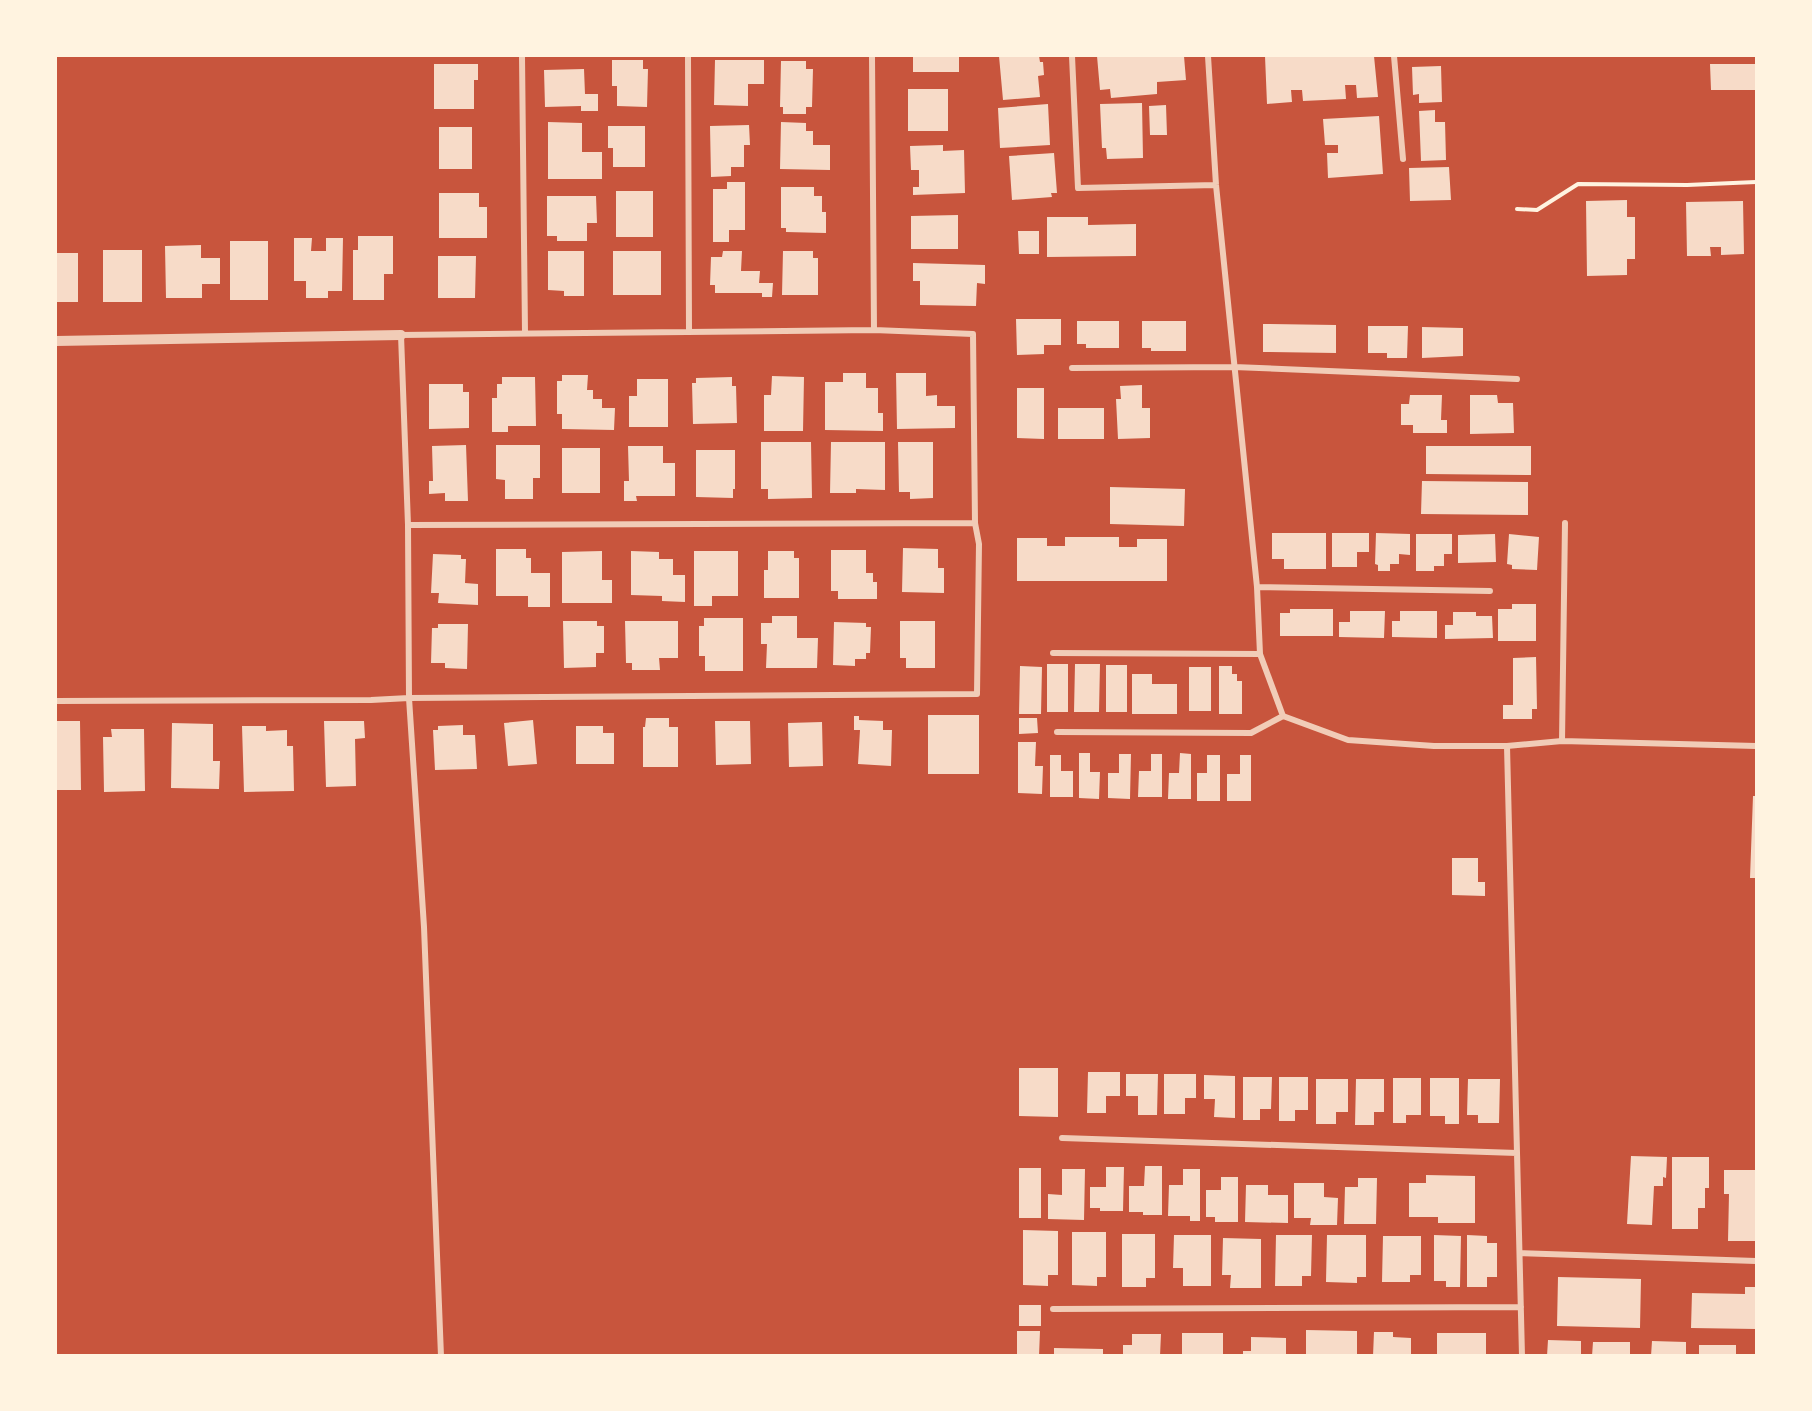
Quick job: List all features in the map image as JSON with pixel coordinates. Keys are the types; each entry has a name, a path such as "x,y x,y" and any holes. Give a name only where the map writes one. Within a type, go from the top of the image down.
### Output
{"street":[{"path":"522,56 525,333"},
{"path":"688,56 688,332"},
{"path":"872,56 874,330"},
{"path":"1072,56 1078,188 1216,185"},
{"path":"1208,56 1216,185 1257,587 1260,654 1283,716"},
{"path":"1394,56 1403,159"},
{"path":"56,341 874,330 973,334 975,523 979,544 977,694 56,701"},
{"path":"401,335 408,525 410,698 424,939 441,1356"},
{"path":"1072,368 1234,368 1517,379"},
{"path":"408,525 975,523"},
{"path":"1562,741 1565,523"},
{"path":"1257,587 1490,591"},
{"path":"1053,653 1260,654"},
{"path":"1057,732 1251,733 1283,716 1348,740 1434,746 1507,746 1562,741 1756,746"},
{"path":"1507,746 1522,1356"},
{"path":"1062,1138 1516,1153"},
{"path":"1520,1253 1756,1261"},
{"path":"1053,1309 1521,1307"}],"path":[{"path":"1517,209 1537,210 1578,184 1687,185 1756,182"}],"building":[{"path":"913,56 959,56 959,72 913,72"},
{"path":"999,56 1039,56 1040,62 1043,62 1044,75 1038,76 1040,97 1003,100"},
{"path":"1097,56 1184,56 1186,80 1157,82 1157,94 1111,98 1110,89 1100,90"},
{"path":"1265,56 1374,56 1378,97 1357,98 1356,85 1345,85 1346,99 1303,101 1302,90 1291,90 1292,102 1267,104"},
{"path":"612,60 643,60 643,69 648,69 647,107 617,106 617,86 612,86"},
{"path":"715,60 764,60 764,84 748,84 748,106 714,105"},
{"path":"781,61 806,61 806,69 813,69 812,107 806,107 806,114 783,114 783,107 780,107"},
{"path":"434,64 478,64 478,80 474,80 474,109 434,109"},
{"path":"1710,64 1756,64 1755,90 1711,90"},
{"path":"1441,66 1442,102 1419,103 1419,94 1413,95 1412,67"},
{"path":"584,69 585,94 598,94 598,111 581,111 581,106 545,107 544,70"},
{"path":"908,89 948,89 948,131 908,131"},
{"path":"1142,103 1143,158 1107,159 1106,148 1102,148 1100,104"},
{"path":"1048,104 1050,145 1000,148 998,108"},
{"path":"1166,105 1167,135 1150,135 1149,106"},
{"path":"1435,110 1435,122 1445,122 1446,160 1421,161 1419,111"},
{"path":"1379,116 1383,174 1328,178 1327,153 1338,153 1338,145 1325,145 1323,119"},
{"path":"548,122 582,123 582,152 602,152 602,179 548,179"},
{"path":"781,122 806,123 806,131 813,131 813,145 830,145 830,170 780,169"},
{"path":"749,125 750,145 744,145 744,167 731,167 731,176 711,177 710,126"},
{"path":"608,126 645,126 645,167 613,167 613,148 608,148"},
{"path":"439,127 472,127 472,169 439,169"},
{"path":"943,145 943,151 964,150 965,193 913,195 913,187 919,187 919,170 911,170 910,146"},
{"path":"1054,153 1057,193 1051,193 1052,197 1012,200 1009,156"},
{"path":"1449,167 1451,200 1410,201 1409,168"},
{"path":"727,182 745,182 745,230 729,230 729,242 713,242 713,189 727,189"},
{"path":"781,187 814,187 814,196 822,196 822,212 826,212 826,233 786,232 786,228 781,228"},
{"path":"616,191 653,191 653,237 616,237"},
{"path":"439,193 479,193 479,207 487,207 487,238 439,238"},
{"path":"547,196 596,196 597,223 587,223 587,241 557,241 557,236 547,236"},
{"path":"1627,200 1627,217 1635,217 1635,259 1627,259 1627,275 1587,276 1586,201"},
{"path":"1743,201 1744,254 1721,255 1721,247 1710,247 1711,256 1687,256 1686,202"},
{"path":"958,215 958,249 911,249 911,216"},
{"path":"1047,217 1088,217 1088,225 1136,224 1136,256 1047,257"},
{"path":"1018,231 1039,231 1039,254 1019,254"},
{"path":"358,236 393,236 393,274 384,274 384,300 353,300 353,250 358,250"},
{"path":"294,238 312,238 311,251 326,251 326,238 343,238 342,291 328,291 328,298 306,298 306,281 294,281"},
{"path":"230,241 268,241 268,300 230,300"},
{"path":"201,245 201,258 220,258 220,284 202,284 202,298 166,298 165,246"},
{"path":"103,250 142,250 142,302 103,302"},
{"path":"548,251 584,251 584,296 564,296 564,291 548,290"},
{"path":"613,251 661,251 661,295 613,295"},
{"path":"723,251 742,251 741,271 760,271 759,283 773,283 772,297 762,297 762,293 715,293 715,285 710,285 711,257 722,257"},
{"path":"783,251 813,251 813,258 818,258 818,295 782,295"},
{"path":"56,253 78,253 78,302 56,302"},
{"path":"438,256 476,256 475,298 438,298"},
{"path":"913,263 985,265 985,284 977,283 976,306 920,305 920,281 913,281"},
{"path":"1016,319 1061,319 1061,345 1044,345 1044,354 1017,355"},
{"path":"1077,321 1119,321 1119,348 1086,348 1086,344 1077,344"},
{"path":"1142,321 1186,321 1186,351 1151,351 1151,348 1142,348"},
{"path":"1263,324 1336,325 1336,353 1263,352"},
{"path":"1368,326 1408,326 1407,358 1387,358 1387,353 1368,353"},
{"path":"1422,327 1463,328 1463,356 1422,358"},
{"path":"843,373 866,373 866,388 878,388 878,413 883,413 883,431 825,430 825,382 843,382"},
{"path":"896,373 926,373 926,396 937,395 937,406 955,406 955,428 897,429"},
{"path":"562,375 588,375 587,390 593,390 593,399 602,399 602,408 615,408 614,430 562,429 562,414 557,414 557,381 562,381"},
{"path":"772,376 804,377 803,431 764,431 764,395 771,395"},
{"path":"502,377 535,377 536,426 508,426 508,432 492,432 492,398 497,398 497,384 502,384"},
{"path":"732,377 732,386 736,386 737,423 693,424 692,383 696,383 696,378"},
{"path":"637,379 668,379 668,427 629,427 629,396 637,396"},
{"path":"429,384 463,384 463,392 469,392 469,428 429,429"},
{"path":"1142,385 1142,408 1150,408 1150,438 1118,439 1116,399 1121,399 1120,386"},
{"path":"1017,388 1044,388 1044,439 1017,438"},
{"path":"1410,395 1442,395 1441,420 1447,420 1447,433 1413,433 1413,425 1401,425 1401,404 1409,404"},
{"path":"1470,395 1497,395 1498,403 1513,403 1514,433 1470,434"},
{"path":"1058,408 1104,408 1104,439 1058,439"},
{"path":"761,442 811,442 812,498 768,499 768,489 761,489"},
{"path":"831,442 885,442 885,490 856,489 856,493 830,493"},
{"path":"898,442 933,442 933,498 910,499 910,492 899,492"},
{"path":"466,445 468,501 445,501 445,493 429,494 429,481 433,481 432,446"},
{"path":"496,445 540,445 540,478 533,478 533,499 505,499 505,480 496,479"},
{"path":"628,446 663,446 663,463 675,463 675,496 636,496 637,501 624,501 624,481 629,481"},
{"path":"1426,446 1531,446 1531,475 1426,474"},
{"path":"562,448 600,448 600,493 562,493"},
{"path":"696,450 735,450 733,498 696,497"},
{"path":"1422,481 1528,482 1528,515 1421,514"},
{"path":"1110,487 1185,489 1184,526 1110,524"},
{"path":"1272,533 1326,533 1326,569 1284,569 1284,559 1272,559"},
{"path":"1332,533 1369,533 1369,552 1357,552 1357,567 1332,567"},
{"path":"1376,533 1410,534 1410,555 1399,554 1399,564 1390,564 1390,571 1378,571 1378,565 1375,564"},
{"path":"1416,534 1452,534 1452,554 1444,554 1444,566 1434,566 1434,571 1416,571"},
{"path":"1495,534 1496,562 1458,563 1458,535"},
{"path":"1509,534 1539,537 1537,570 1512,569 1512,565 1507,564"},
{"path":"1065,537 1119,537 1119,547 1137,547 1137,539 1167,539 1167,581 1017,581 1017,538 1047,538 1047,546 1065,546"},
{"path":"903,548 938,549 938,568 944,568 944,593 902,592"},
{"path":"496,549 526,549 526,558 531,558 531,573 550,573 550,607 528,607 528,596 496,596"},
{"path":"831,550 866,550 866,573 873,573 873,582 877,582 877,599 838,599 838,591 831,591"},
{"path":"602,551 602,580 612,580 612,603 562,603 562,552"},
{"path":"631,551 659,552 659,559 673,559 673,575 685,575 685,602 662,601 662,596 631,595"},
{"path":"694,551 738,551 738,596 712,596 712,606 694,606"},
{"path":"768,551 794,551 794,558 799,558 799,598 764,598 764,570 768,570"},
{"path":"433,554 461,555 461,559 466,559 465,583 478,584 478,605 438,603 439,593 431,593"},
{"path":"1512,604 1536,604 1536,641 1498,641 1498,609 1512,609"},
{"path":"1290,609 1333,609 1333,636 1280,636 1280,613 1290,613"},
{"path":"1350,611 1385,611 1384,638 1339,637 1339,622 1350,622"},
{"path":"1400,611 1437,611 1437,638 1392,637 1392,621 1400,621"},
{"path":"1453,612 1476,612 1476,616 1492,616 1493,638 1445,639 1445,625 1453,625"},
{"path":"772,616 797,616 797,638 818,638 817,668 766,668 767,644 761,644 761,623 772,623"},
{"path":"704,618 743,618 743,671 705,671 705,656 699,656 699,626 704,626"},
{"path":"563,621 597,621 597,626 604,626 604,653 596,653 596,667 564,668"},
{"path":"625,621 678,621 678,658 659,658 660,670 632,670 632,663 626,663"},
{"path":"900,621 935,621 935,668 906,668 906,658 900,658"},
{"path":"834,622 866,623 866,627 871,627 870,653 866,653 866,659 855,659 855,666 833,665"},
{"path":"438,624 468,624 467,669 445,668 445,663 431,663 432,628 438,628"},
{"path":"1536,657 1537,709 1532,709 1532,719 1503,719 1503,705 1513,705 1513,658"},
{"path":"1047,664 1068,664 1068,712 1047,712"},
{"path":"1075,664 1100,664 1099,712 1074,712"},
{"path":"1106,665 1127,665 1127,712 1106,712"},
{"path":"1020,666 1042,667 1041,714 1019,714"},
{"path":"1219,666 1232,666 1232,674 1237,674 1237,681 1242,681 1242,714 1219,714"},
{"path":"1189,667 1211,667 1211,711 1189,711"},
{"path":"1132,674 1152,674 1152,684 1177,684 1177,714 1132,714"},
{"path":"928,715 979,715 979,774 928,774"},
{"path":"854,716 859,716 859,720 883,721 883,730 892,730 891,766 858,764 860,730 854,730"},
{"path":"646,718 669,718 669,727 678,727 678,767 643,767 643,727 645,727"},
{"path":"1019,718 1037,718 1038,733 1019,734"},
{"path":"533,720 537,764 508,766 504,723"},
{"path":"56,721 80,721 81,790 56,790"},
{"path":"324,721 364,721 365,738 355,739 356,786 326,787"},
{"path":"715,721 750,721 751,764 716,765"},
{"path":"822,722 823,766 789,767 788,723"},
{"path":"172,723 213,724 213,761 220,761 219,789 171,788"},
{"path":"463,725 463,735 475,735 477,769 435,770 433,730 438,730 438,726"},
{"path":"242,726 266,726 266,731 287,730 287,746 293,746 294,791 244,792"},
{"path":"576,726 603,726 603,733 614,733 614,764 576,764"},
{"path":"111,729 144,729 145,791 104,792 103,737 112,737"},
{"path":"1018,742 1036,742 1035,766 1043,766 1042,794 1018,793"},
{"path":"1079,753 1090,753 1090,772 1100,772 1099,799 1079,798"},
{"path":"1180,753 1191,754 1191,799 1168,799 1169,773 1179,773"},
{"path":"1119,754 1131,754 1130,799 1108,798 1108,773 1119,773"},
{"path":"1151,754 1162,754 1162,797 1138,797 1139,771 1151,771"},
{"path":"1050,755 1061,755 1061,771 1073,771 1073,797 1050,797"},
{"path":"1207,755 1220,755 1220,801 1197,801 1197,773 1207,773"},
{"path":"1240,755 1251,755 1251,801 1227,801 1227,774 1240,774"},
{"path":"1753,796 1756,796 1756,878 1750,878"},
{"path":"1452,858 1478,858 1478,882 1485,882 1485,896 1452,895"},
{"path":"1019,1068 1058,1068 1058,1117 1019,1116"},
{"path":"1088,1072 1120,1072 1120,1096 1106,1096 1106,1113 1087,1113"},
{"path":"1126,1074 1158,1074 1157,1115 1138,1115 1138,1096 1126,1096"},
{"path":"1164,1074 1196,1074 1196,1098 1185,1098 1185,1114 1164,1114"},
{"path":"1204,1075 1235,1076 1235,1118 1214,1117 1215,1099 1204,1099"},
{"path":"1243,1077 1272,1077 1271,1109 1260,1109 1260,1120 1243,1120"},
{"path":"1279,1077 1308,1077 1308,1110 1295,1110 1295,1121 1279,1121"},
{"path":"1393,1078 1421,1078 1421,1115 1406,1115 1406,1123 1393,1123"},
{"path":"1430,1078 1459,1078 1459,1124 1445,1124 1445,1116 1430,1116"},
{"path":"1316,1079 1348,1079 1348,1112 1336,1112 1336,1124 1316,1124"},
{"path":"1356,1079 1384,1079 1384,1112 1374,1112 1374,1125 1355,1125"},
{"path":"1468,1079 1500,1079 1499,1123 1478,1123 1478,1115 1467,1115"},
{"path":"1631,1156 1667,1157 1666,1178 1663,1177 1663,1186 1654,1186 1652,1225 1627,1224"},
{"path":"1672,1157 1709,1157 1709,1188 1705,1188 1705,1208 1698,1208 1698,1229 1672,1229"},
{"path":"1145,1166 1162,1166 1162,1215 1129,1212 1129,1186 1144,1186"},
{"path":"1106,1167 1124,1167 1123,1211 1100,1211 1100,1208 1090,1208 1090,1187 1106,1187"},
{"path":"1019,1168 1041,1168 1041,1218 1019,1218"},
{"path":"1062,1169 1085,1169 1084,1220 1048,1219 1048,1194 1062,1195"},
{"path":"1183,1169 1200,1169 1200,1221 1190,1221 1190,1216 1168,1216 1169,1185 1183,1185"},
{"path":"1724,1170 1756,1170 1756,1241 1728,1241 1729,1194 1724,1194"},
{"path":"1426,1175 1475,1176 1475,1223 1438,1223 1438,1217 1409,1217 1409,1183 1426,1183"},
{"path":"1221,1177 1238,1177 1238,1222 1215,1222 1215,1217 1206,1217 1206,1190 1221,1190"},
{"path":"1358,1178 1377,1178 1376,1224 1344,1224 1345,1187 1358,1187"},
{"path":"1294,1183 1324,1183 1324,1197 1338,1198 1337,1225 1310,1225 1311,1218 1294,1218"},
{"path":"1246,1185 1268,1185 1268,1195 1288,1195 1288,1223 1245,1222"},
{"path":"1023,1230 1058,1231 1058,1275 1048,1275 1048,1286 1023,1285"},
{"path":"1072,1232 1106,1232 1106,1277 1097,1277 1097,1286 1072,1285"},
{"path":"1122,1234 1155,1234 1155,1278 1146,1278 1146,1287 1122,1287"},
{"path":"1174,1235 1211,1235 1211,1286 1183,1286 1183,1268 1173,1268"},
{"path":"1276,1235 1312,1235 1311,1276 1302,1276 1302,1286 1275,1286"},
{"path":"1327,1235 1366,1235 1366,1277 1357,1277 1357,1283 1326,1282"},
{"path":"1434,1235 1461,1236 1460,1287 1446,1287 1446,1281 1434,1281"},
{"path":"1467,1235 1487,1236 1487,1243 1497,1243 1497,1277 1487,1277 1487,1287 1467,1287"},
{"path":"1383,1236 1421,1236 1421,1275 1410,1275 1410,1282 1382,1282"},
{"path":"1223,1238 1261,1239 1261,1288 1230,1288 1231,1275 1222,1275"},
{"path":"1558,1277 1641,1279 1640,1328 1557,1326"},
{"path":"1745,1287 1756,1287 1756,1329 1691,1328 1692,1293 1745,1294"},
{"path":"1019,1305 1041,1305 1041,1326 1019,1326"},
{"path":"1306,1330 1357,1331 1357,1356 1306,1356"},
{"path":"1017,1331 1040,1331 1039,1356 1017,1356"},
{"path":"1374,1332 1393,1332 1393,1337 1411,1338 1411,1356 1373,1356"},
{"path":"1182,1333 1223,1333 1223,1356 1182,1356"},
{"path":"1437,1333 1486,1333 1486,1356 1437,1356"},
{"path":"1132,1334 1161,1334 1160,1356 1123,1356 1123,1345 1132,1345"},
{"path":"1251,1337 1286,1338 1286,1356 1243,1356 1243,1351 1251,1351"},
{"path":"1548,1340 1581,1341 1581,1356 1547,1356"},
{"path":"1652,1341 1686,1342 1686,1356 1651,1356"},
{"path":"1593,1342 1630,1342 1630,1356 1592,1356"},
{"path":"1699,1345 1736,1345 1736,1356 1699,1356"},
{"path":"1054,1348 1103,1349 1103,1356 1054,1356"}]}
